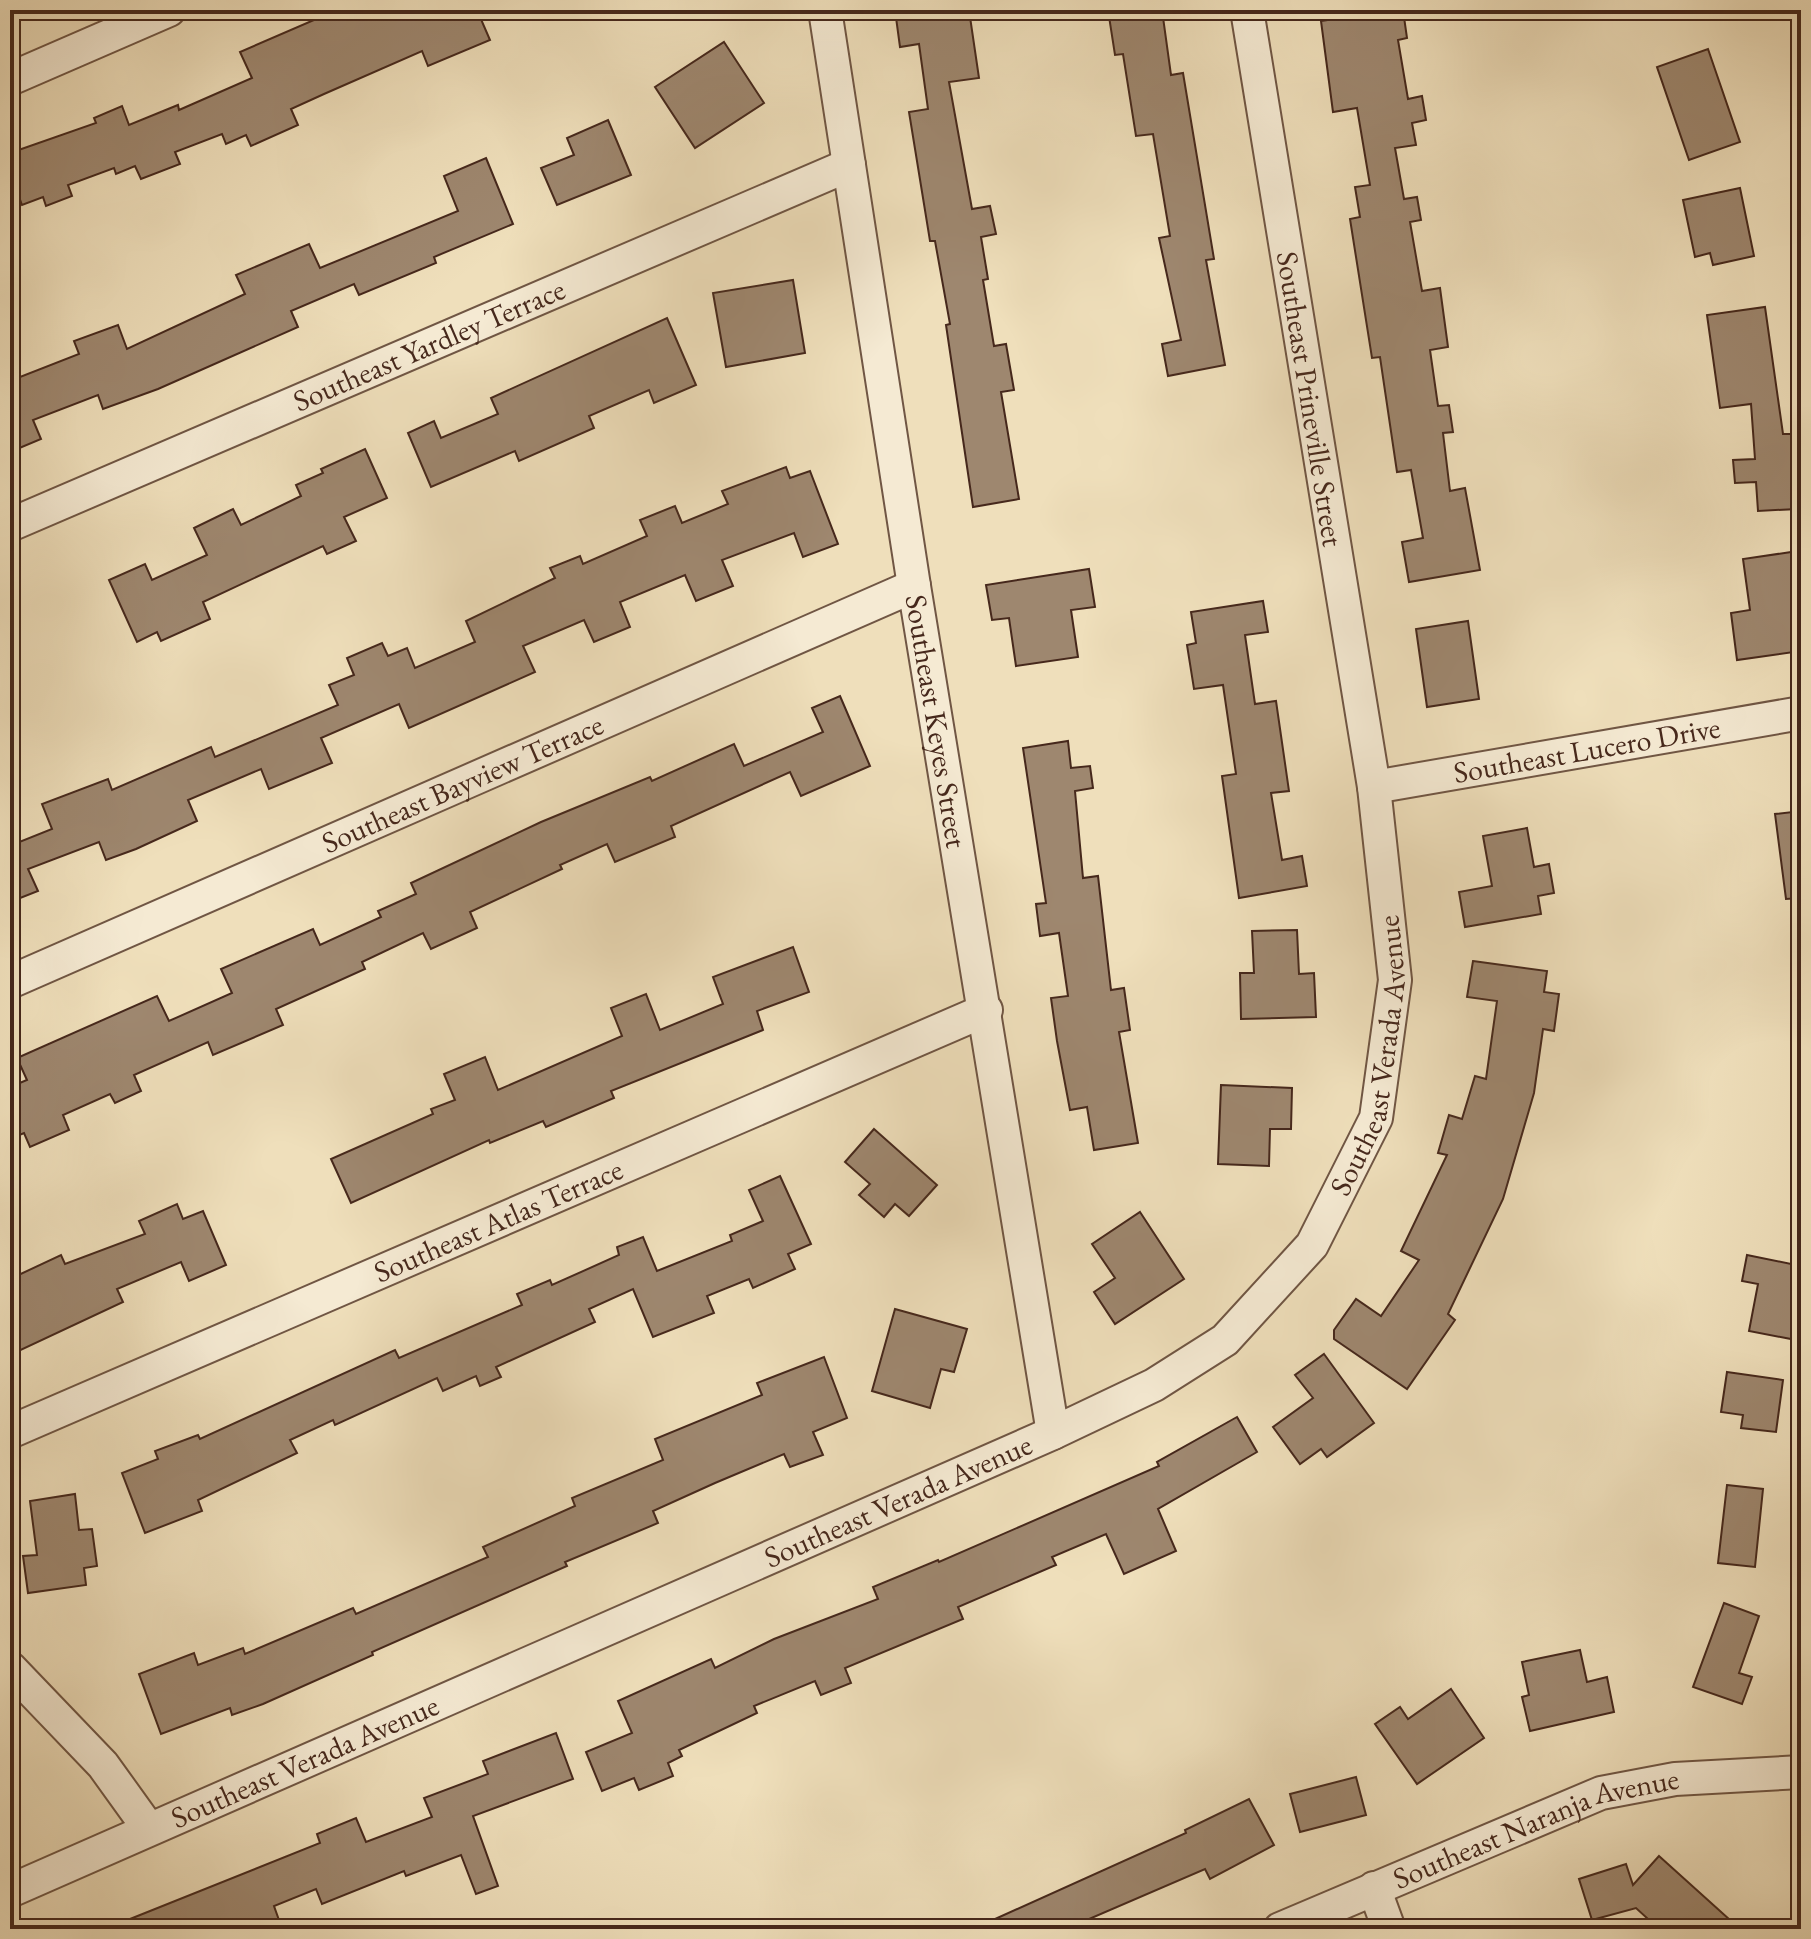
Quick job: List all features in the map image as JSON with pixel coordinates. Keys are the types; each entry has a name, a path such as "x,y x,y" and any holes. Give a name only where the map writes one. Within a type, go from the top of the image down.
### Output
{"street":[{"path":"10,79 169,10"},
{"name":"Southeast Keyes Street","path":"825,10 914,586 1053,1433"},
{"name":"Southeast Prineville Street","path":"1247,10 1374,787"},
{"name":"Southeast Yardley Terrace","path":"10,525 849,165"},
{"name":"Southeast Bayview Terrace","path":"10,982 914,586"},
{"name":"Southeast Lucero Drive","path":"1374,787 1801,713"},
{"name":"Southeast Verada Avenue","path":"10,1891 1053,1433 1154,1385 1225,1340 1312,1245 1376,1118 1395,980 1374,787"},
{"name":"Southeast Atlas Terrace","path":"10,1432 986,1010"},
{"path":"10,1668 103,1765 149,1829"},
{"name":"Southeast Naranja Avenue","path":"1280,1929 1601,1793 1675,1779 1801,1772"},
{"path":"1374,1888 1389,1929"}],"building":[{"path":"337,10 477,10 490,40 428,66 422,51 324,94 291,109 298,125 251,146 246,135 226,144 222,134 175,152 180,164 141,179 135,166 116,174 114,168 68,185 72,196 46,206 43,197 22,205 10,172 10,153 96,123 94,118 122,106 129,125 178,105 179,110 252,78 240,52"},
{"path":"895,10 969,10 979,78 949,82 972,209 990,206 996,234 981,237 988,279 983,280 994,346 1006,344 1014,390 1001,392 1019,499 973,507 946,325 950,324 935,241 930,241 909,112 928,109 919,44 900,47"},
{"path":"1108,10 1162,10 1171,75 1183,73 1214,259 1206,260 1225,365 1168,376 1162,344 1181,340 1159,238 1170,236 1153,134 1136,136 1123,54 1115,55"},
{"path":"1334,10 1403,10 1407,38 1398,40 1408,99 1422,96 1426,120 1412,123 1416,145 1395,148 1404,199 1417,197 1421,220 1410,222 1422,291 1440,288 1448,347 1430,350 1438,406 1449,405 1453,432 1443,433 1450,491 1465,488 1480,570 1409,582 1402,542 1423,538 1411,470 1397,472 1380,357 1372,358 1350,219 1360,217 1355,187 1370,185 1357,108 1333,112 1321,21 1335,19"},
{"path":"724,42 764,103 695,148 655,87"},
{"path":"1708,49 1740,142 1689,160 1657,67"},
{"path":"608,120 631,175 557,205 541,168 574,155 567,138"},
{"path":"486,158 513,224 434,257 436,263 359,295 354,284 291,311 298,327 158,389 103,409 98,395 33,420 41,439 10,452 10,368 15,379 79,354 74,341 118,325 127,349 245,294 236,275 309,244 320,268 458,211 444,176"},
{"path":"1740,188 1754,256 1713,265 1710,253 1695,257 1683,200"},
{"path":"793,280 805,353 726,367 713,293"},
{"path":"1765,307 1783,434 1792,434 1797,509 1758,511 1756,482 1735,483 1733,460 1755,459 1751,404 1720,408 1707,315"},
{"path":"667,318 696,385 654,403 649,390 589,416 594,428 519,461 515,451 431,487 408,433 434,421 441,438 498,414 491,398"},
{"path":"365,449 387,498 344,517 356,541 327,554 323,546 203,602 210,619 161,641 157,632 137,642 109,580 145,564 152,580 207,555 194,528 233,509 241,525 301,496 296,485 323,473 321,469"},
{"path":"786,467 790,478 810,471 838,544 803,557 794,533 722,560 733,586 696,601 685,575 620,602 630,627 594,642 584,620 523,646 535,672 409,728 399,704 321,738 332,763 269,789 261,769 188,800 197,821 136,849 106,860 99,842 28,869 38,891 10,902 10,826 17,843 52,829 42,804 108,779 112,790 211,747 215,757 338,705 329,685 354,675 347,658 382,643 388,656 407,648 415,668 475,642 466,621 555,578 550,568 580,556 583,564 647,536 640,520 675,506 682,523 728,504 722,491"},
{"path":"1798,551 1801,651 1737,660 1731,613 1750,610 1743,559"},
{"path":"1089,569 1095,607 1071,610 1078,657 1016,666 1009,618 992,620 986,585"},
{"path":"1263,601 1268,632 1245,635 1255,704 1276,701 1289,791 1271,793 1282,860 1302,856 1307,886 1239,898 1222,776 1236,774 1223,685 1194,689 1187,645 1196,643 1191,612"},
{"path":"1468,621 1479,699 1427,707 1416,629"},
{"path":"840,696 870,766 801,796 790,772 671,826 675,837 615,862 607,844 470,912 477,928 431,949 423,933 362,962 365,969 276,1009 283,1025 213,1055 208,1042 134,1075 141,1091 115,1103 110,1094 63,1115 69,1130 30,1147 24,1133 10,1139 10,1087 27,1080 17,1058 157,996 169,1021 232,993 221,969 313,929 320,945 381,917 378,911 416,894 411,883 541,822 650,777 652,781 734,744 744,766 823,732 812,708"},
{"path":"1068,741 1071,768 1090,766 1093,788 1075,791 1083,878 1098,876 1111,990 1124,988 1130,1030 1119,1032 1138,1143 1094,1150 1087,1107 1070,1110 1057,1041 1051,998 1068,996 1059,933 1040,936 1036,904 1046,903 1023,748"},
{"path":"1801,811 1801,898 1786,899 1775,814"},
{"path":"1527,828 1534,867 1549,864 1554,893 1538,896 1541,914 1465,927 1459,892 1492,886 1483,836"},
{"path":"1297,930 1299,974 1314,973 1316,1017 1241,1019 1240,973 1254,973 1252,931"},
{"path":"793,947 809,992 757,1011 763,1030 611,1091 614,1098 546,1127 543,1121 490,1143 489,1140 351,1203 331,1159 433,1114 431,1109 455,1100 444,1074 485,1057 498,1090 622,1036 611,1008 646,994 660,1030 723,1004 713,977"},
{"path":"1473,961 1547,971 1544,992 1559,994 1554,1031 1543,1029 1534,1093 1503,1199 1448,1314 1455,1320 1407,1389 1334,1339 1334,1330 1356,1299 1381,1316 1419,1260 1401,1251 1447,1155 1438,1153 1449,1115 1462,1119 1475,1076 1486,1079 1497,1001 1467,997"},
{"path":"1221,1085 1292,1088 1291,1129 1270,1129 1269,1166 1218,1164"},
{"path":"874,1129 937,1185 909,1216 895,1204 884,1217 859,1195 870,1184 845,1162"},
{"path":"780,1176 811,1244 788,1254 795,1269 753,1288 749,1279 707,1296 714,1313 653,1337 633,1289 589,1309 595,1322 496,1367 501,1377 480,1386 476,1376 443,1391 437,1378 335,1425 333,1420 290,1440 297,1453 198,1500 202,1511 145,1533 122,1473 158,1459 155,1451 198,1435 200,1439 395,1350 399,1358 522,1305 517,1294 550,1280 552,1285 619,1255 617,1247 643,1237 657,1271 732,1241 730,1235 763,1221 749,1190"},
{"path":"177,1204 183,1219 203,1211 226,1265 189,1281 181,1262 117,1289 123,1302 10,1355 10,1279 61,1255 65,1264 145,1234 139,1221"},
{"path":"1140,1212 1184,1279 1115,1324 1094,1292 1115,1278 1092,1244"},
{"path":"1747,1255 1801,1266 1801,1289 1791,1339 1749,1331 1758,1284 1742,1281"},
{"path":"895,1309 967,1329 954,1372 941,1369 930,1408 872,1391"},
{"path":"1324,1354 1374,1423 1327,1457 1321,1449 1300,1464 1273,1427 1313,1398 1295,1375"},
{"path":"824,1357 847,1418 813,1432 823,1455 790,1467 784,1454 715,1483 653,1511 658,1523 565,1562 567,1566 372,1652 373,1655 263,1704 232,1715 230,1708 161,1734 139,1674 194,1653 198,1665 243,1648 245,1654 353,1608 356,1614 488,1557 483,1547 575,1506 572,1498 663,1460 655,1439 762,1395 757,1383"},
{"path":"1727,1372 1783,1380 1776,1432 1741,1428 1743,1415 1721,1412"},
{"path":"1237,1417 1257,1452 1158,1509 1176,1551 1124,1574 1106,1534 1052,1557 1056,1565 958,1607 963,1619 845,1668 851,1683 821,1695 815,1681 754,1706 757,1713 679,1750 682,1756 668,1763 673,1776 639,1790 634,1778 602,1791 586,1752 632,1733 618,1701 711,1659 715,1668 774,1639 878,1599 873,1587 939,1562 1159,1466 1157,1462"},
{"path":"1727,1485 1763,1489 1755,1567 1718,1563"},
{"path":"75,1494 79,1530 92,1529 97,1566 84,1568 86,1585 28,1593 23,1556 37,1555 30,1501"},
{"path":"1724,1603 1759,1616 1739,1673 1752,1677 1742,1704 1693,1687"},
{"path":"1580,1650 1587,1682 1607,1677 1614,1712 1530,1731 1522,1697 1529,1695 1522,1662"},
{"path":"1451,1689 1484,1738 1417,1784 1375,1724 1400,1707 1408,1719"},
{"path":"556,1733 573,1779 473,1816 498,1886 476,1894 461,1855 406,1876 404,1871 322,1904 316,1889 274,1906 280,1923 265,1929 105,1929 320,1843 317,1834 356,1818 366,1842 432,1817 424,1798 488,1774 483,1761"},
{"path":"1356,1777 1366,1815 1300,1832 1290,1794"},
{"path":"1249,1799 1274,1845 1210,1879 1205,1869 1066,1929 973,1929 1186,1833 1185,1830"},
{"path":"1659,1856 1740,1929 1659,1929 1636,1908 1592,1920 1579,1879 1626,1864 1633,1885"}]}
